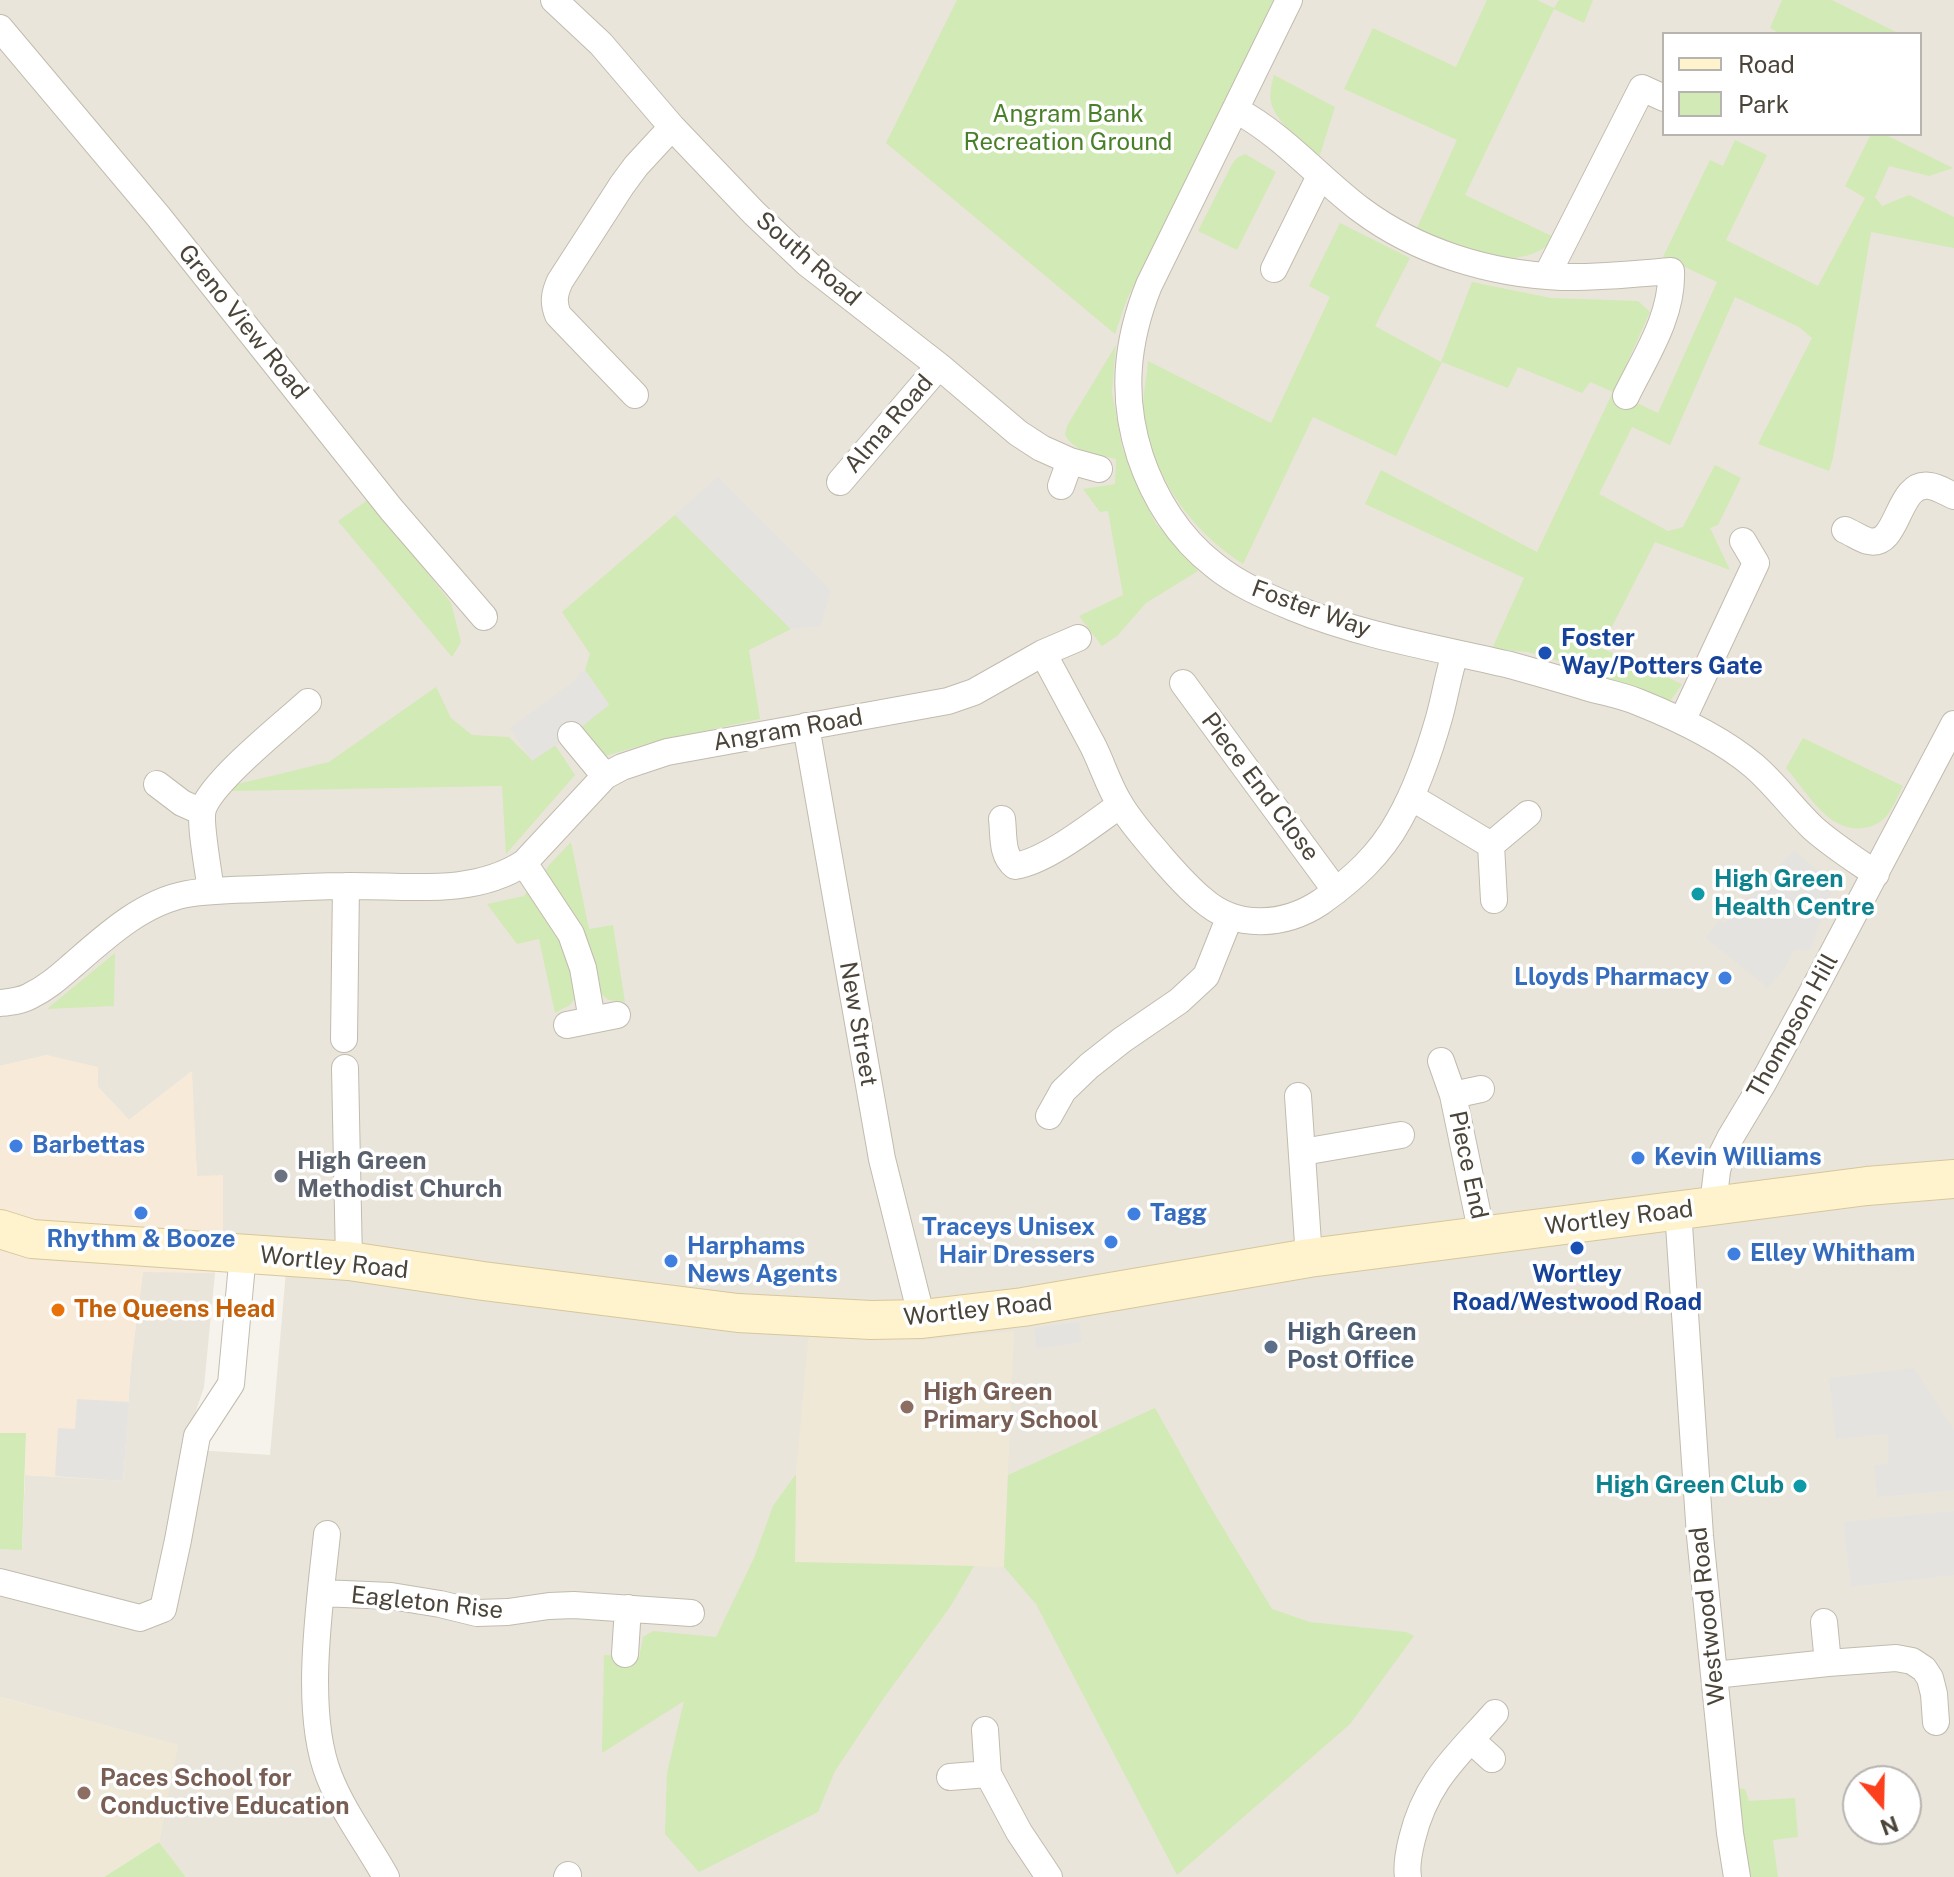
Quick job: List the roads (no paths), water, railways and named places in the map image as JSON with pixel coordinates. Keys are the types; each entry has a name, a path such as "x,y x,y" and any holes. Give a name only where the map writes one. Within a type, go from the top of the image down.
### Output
{"street":[{"name":"South Road","path":"554,0 601,44 672,127 754,213 808,264 939,366 1018,433 1070,461 1099,469"},
{"name":"Foster Way","path":"1289,0 1149,285 1133,330 1128,378 1134,435 1149,479 1167,513 1194,547 1215,566 1258,593 1328,620 1636,701 1682,721 1726,745 1754,765 1814,829 1876,874"},
{"name":"Greno View Road","path":"0,28 158,216 391,509 484,617"},
{"path":"1547,275 1642,88 1662,97"},
{"path":"1236,110 1268,129 1320,176 1381,224 1444,254 1481,266 1561,277 1671,271 1672,286 1662,322 1626,396"},
{"path":"635,395 558,315 554,294 622,185 672,127"},
{"path":"1274,269 1320,176"},
{"name":"Alma Road","path":"840,482 939,366"},
{"path":"1061,486 1070,461"},
{"path":"1845,530 1871,542 1881,540 1889,533 1909,495 1921,486 1931,486 1954,496"},
{"path":"1682,721 1756,563 1743,541"},
{"name":"Angram Road","path":"0,1003 26,998 46,988 95,945 159,902 184,894 211,891 460,885 492,879 524,863 605,776 622,767 667,752 948,701 974,692 1043,653 1078,638"},
{"path":"1043,653 1094,748 1120,805 1204,902 1230,916 1256,922 1292,917 1311,908 1375,857 1411,797 1421,773 1440,716 1455,654"},
{"name":"Piece End Close","path":"1183,683 1336,891"},
{"path":"211,891 202,812 210,794 308,702"},
{"name":"Thompson Hill","path":"1717,1206 1717,1171 1726,1147 1876,874 1954,724"},
{"name":"New Street","path":"806,726 882,1159 922,1319"},
{"path":"571,735 605,776"},
{"path":"157,784 182,803 202,812"},
{"path":"1411,797 1491,845"},
{"path":"1002,819 1005,854 1015,866 1028,864 1060,846 1120,805"},
{"path":"1491,845 1528,814"},
{"path":"1491,845 1494,900"},
{"path":"524,863 571,934 583,968 592,1020"},
{"path":"344,1039 346,886"},
{"path":"1049,1116 1063,1091 1089,1066 1179,1001 1206,976 1230,916"},
{"name":"Piece End","path":"1441,1061 1453,1095 1482,1235"},
{"path":"345,1068 349,1261"},
{"name":"Piece End","path":"1453,1095 1481,1089"},
{"path":"1298,1096 1309,1258"},
{"path":"1303,1152 1401,1135"},
{"name":"Wortley Road","path":"0,1229 32,1239 349,1261 738,1313 871,1320 922,1319 1023,1307 1309,1258 1867,1186 1954,1179"},
{"name":"Westwood Road","path":"1678,1210 1690,1415 1730,1833 1737,1877"},
{"path":"0,1582 140,1618 163,1609 197,1436 231,1384 243,1253"},
{"path":"327,1534 316,1665 316,1714 321,1748 328,1774 343,1806 386,1877"},
{"name":"Eagleton Rise","path":"321,1593 391,1596 477,1613 574,1605 691,1613"},
{"path":"625,1654 628,1608"},
{"path":"1824,1622 1828,1663"},
{"path":"1714,1675 1896,1658 1912,1661 1924,1669 1930,1678 1936,1722"},
{"path":"1408,1877 1410,1846 1417,1817 1428,1793 1443,1770 1495,1713"},
{"path":"985,1730 988,1774 1019,1832 1049,1877"},
{"path":"1471,1740 1492,1759"},
{"path":"950,1777 988,1774"}],"place":[{"name":"Foster Way/Potters Gate","path":"1545,653"},
{"name":"High Green Health Centre","path":"1698,894"},
{"name":"Lloyds Pharmacy","path":"1725,978"},
{"name":"Barbettas","path":"16,1146"},
{"name":"Kevin Williams","path":"1638,1158"},
{"name":"High Green Methodist Church","path":"281,1176"},
{"name":"Rhythm & Booze","path":"141,1213"},
{"name":"Tagg","path":"1134,1214"},
{"name":"Traceys Unisex Hair Dressers","path":"1111,1242"},
{"name":"Wortley Road/Westwood Road","path":"1577,1248"},
{"name":"Elley Whitham","path":"1734,1254"},
{"name":"Harphams News Agents","path":"671,1261"},
{"name":"The Queens Head","path":"58,1310"},
{"name":"High Green Post Office","path":"1271,1347"},
{"name":"High Green Primary School","path":"907,1407"},
{"name":"High Green Club","path":"1800,1486"},
{"name":"Paces School for Conductive Education","path":"84,1793"}],"park label":[{"name":"Angram Bank Recreation Ground","path":"1068,129"}]}
